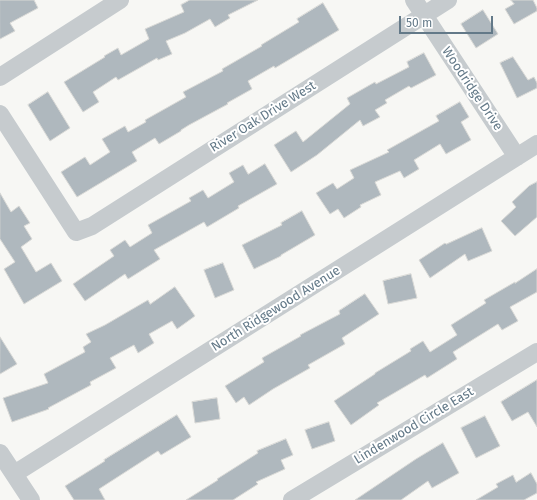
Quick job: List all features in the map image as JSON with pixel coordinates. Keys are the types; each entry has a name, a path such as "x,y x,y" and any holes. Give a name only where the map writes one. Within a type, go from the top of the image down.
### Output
{"street":[{"path":"0,77 120,0"},
{"name":"Woodridge Drive","path":"414,0 517,157"},
{"name":"River Oak Drive West","path":"0,114 76,232 92,226 448,0"},
{"name":"North Ridgewood Avenue","path":"14,474 537,144"},
{"name":"Lindenwood Circle East","path":"292,500 537,352"},
{"path":"0,453 31,500"}],"building":[{"path":"0,0 34,0 38,8 10,23 15,31 0,39"},
{"path":"190,0 258,0 228,15 230,18 215,27 210,19 185,33 166,41 172,54 158,60 157,58 118,80 116,77 93,92 99,102 83,112 64,82 118,48 121,55 149,39 145,29 184,12 181,5"},
{"path":"511,0 533,0 537,11 514,24 505,9 514,4"},
{"path":"323,3 339,30 275,68 274,66 248,81 252,89 227,103 228,104 189,125 159,144 155,138 132,152 137,161 77,197 61,172 85,157 90,165 110,152 102,139 125,126 128,132 146,122 145,120 186,97 183,92 223,71 222,69 262,46 261,45 299,22 297,19"},
{"path":"483,10 498,34 476,48 461,24"},
{"path":"424,53 436,75 411,88 409,86 385,100 387,103 375,110 380,117 363,126 360,120 317,155 291,172 274,145 296,131 303,142 350,104 347,98 375,82 376,84 409,67 407,62"},
{"path":"513,57 528,80 534,77 537,83 537,88 517,98 500,63"},
{"path":"48,92 70,128 50,141 28,105"},
{"path":"460,102 469,117 461,122 471,140 446,154 440,144 414,160 419,169 404,178 400,171 375,182 381,195 360,205 361,207 344,218 338,209 330,214 316,193 333,183 337,189 354,178 350,170 389,152 387,150 439,121 436,116"},
{"path":"265,164 277,184 238,206 239,208 207,227 204,222 154,250 160,259 128,279 125,274 85,301 73,284 114,256 110,250 125,240 130,247 152,233 148,225 191,201 189,198 203,190 208,198 234,182 229,173 243,165 248,174"},
{"path":"537,182 537,217 515,236 501,221 516,207 512,202 529,186"},
{"path":"0,193 11,212 19,206 30,223 24,226 32,239 21,247 36,272 51,263 62,281 24,304 4,269 15,262 0,239"},
{"path":"302,211 315,235 281,256 254,269 242,245 282,225 281,223"},
{"path":"482,228 492,251 468,261 465,254 430,278 419,260 445,243 446,244"},
{"path":"223,263 234,290 215,298 204,270"},
{"path":"537,269 537,292 510,307 518,321 502,330 498,324 453,352 457,359 427,378 425,375 377,403 379,405 351,425 334,401 411,351 410,349 423,341 430,352 457,335 451,325 486,303 484,300"},
{"path":"411,274 417,298 388,304 383,281"},
{"path":"175,287 195,316 177,329 172,321 149,334 154,343 138,353 134,345 110,358 116,368 90,382 91,385 48,408 49,409 12,422 3,398 48,383 44,374 85,352 83,347 91,342 86,334 105,325 148,300 150,304"},
{"path":"365,294 379,314 342,338 345,344 308,365 310,368 273,389 249,405 244,397 236,403 225,386 264,362 262,358 301,336 300,335 340,314 339,311"},
{"path":"0,337 17,364 0,374"},
{"path":"537,380 537,427 528,412 512,421 501,402"},
{"path":"217,398 220,419 195,423 192,402"},
{"path":"177,415 191,437 161,455 158,451 99,489 105,500 74,500 65,486"},
{"path":"485,416 500,446 476,458 461,428"},
{"path":"329,422 335,441 312,449 305,430"},
{"path":"286,439 293,455 281,460 285,469 256,482 258,484 233,500 186,500 258,453 257,451"},
{"path":"443,443 459,473 432,488 428,481 401,500 355,500 416,459"},
{"path":"531,473 537,484 537,493 524,500 476,500 498,487 496,484 513,475 516,482"}]}
